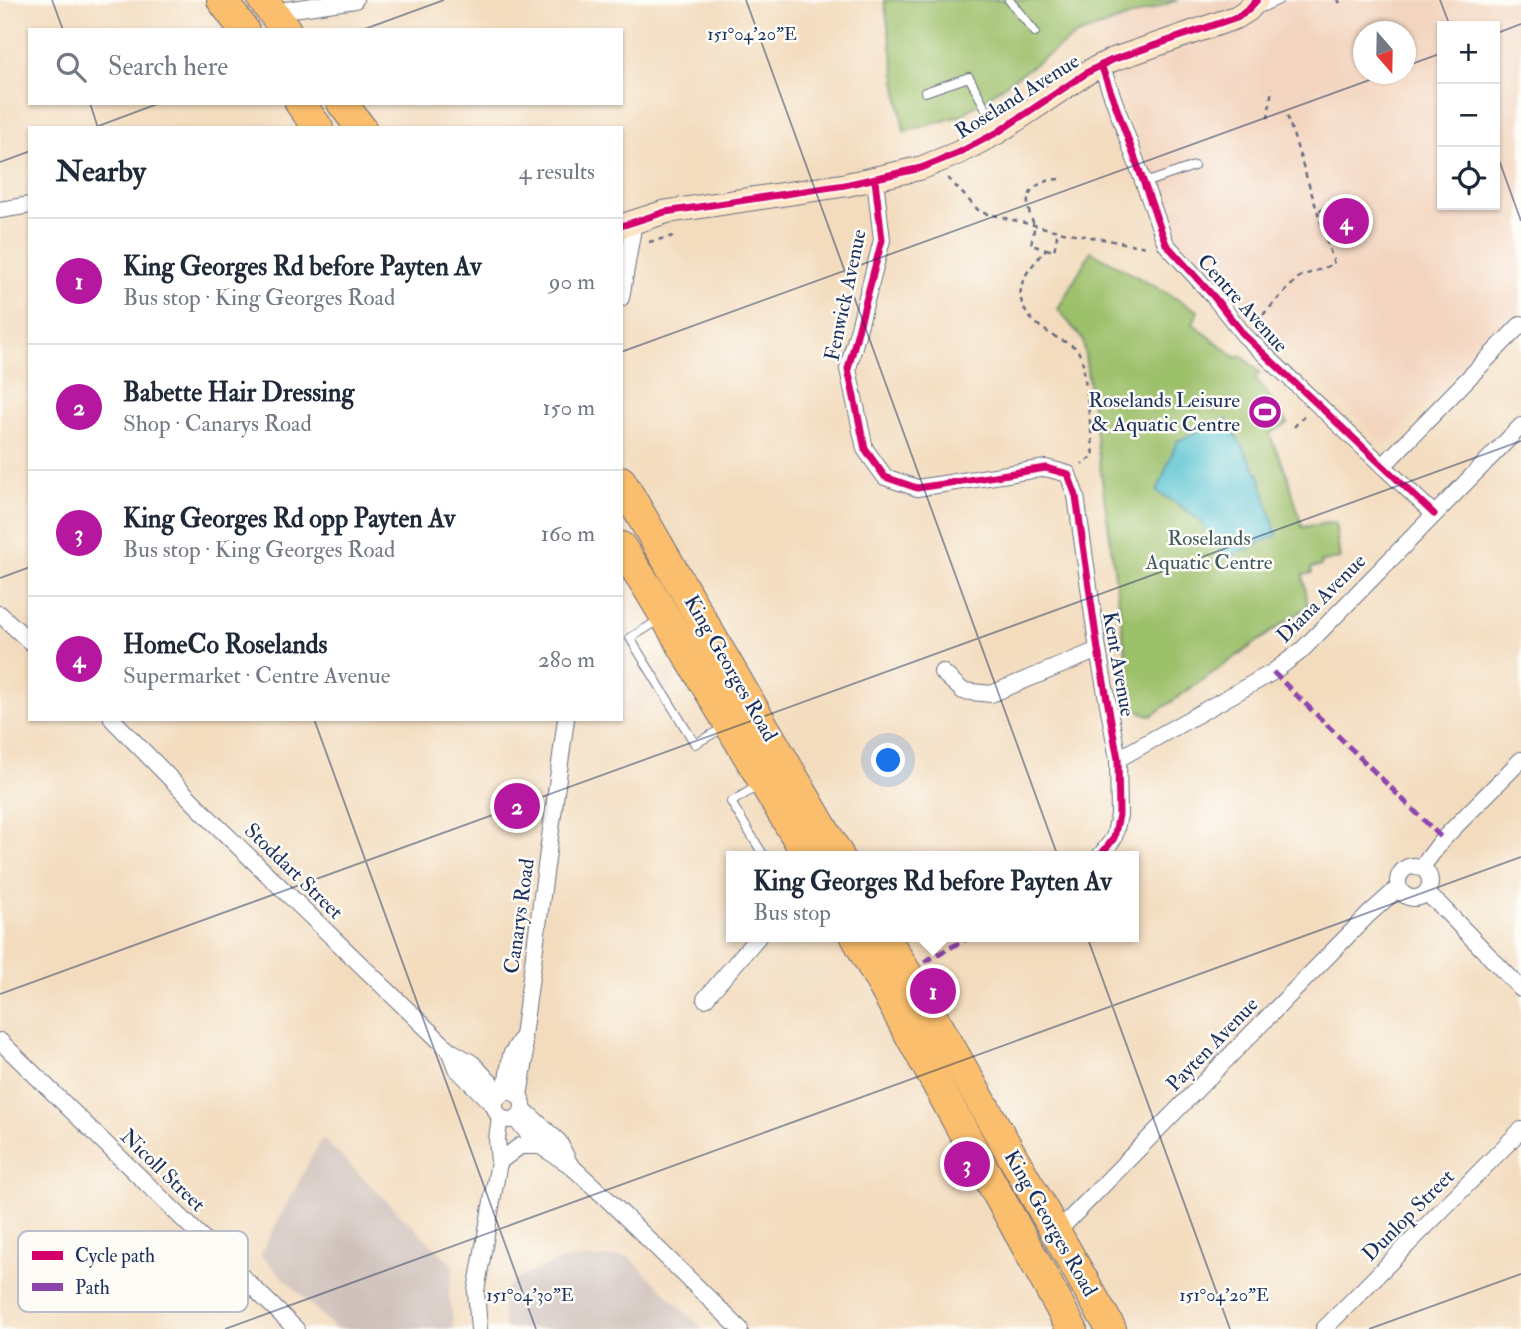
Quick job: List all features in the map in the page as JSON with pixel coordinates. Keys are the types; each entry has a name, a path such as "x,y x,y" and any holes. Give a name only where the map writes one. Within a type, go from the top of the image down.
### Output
{"highway":[{"path":"222,0 243,28"},
{"path":"301,105 317,126"},
{"path":"344,105 359,126"},
{"name":"King Georges Road","path":"623,484 836,851"},
{"name":"King Georges Road","path":"623,552 635,583 665,617 805,851"},
{"name":"King Georges Road","path":"859,942 1072,1329"},
{"name":"King Georges Road","path":"888,942 1111,1329"}],"street":[{"path":"273,14 355,0"},
{"name":"Roseland Avenue","path":"628,224 665,212 698,206 875,180 931,164 998,132 1101,65 1237,17 1257,0"},
{"name":"Centre Avenue","path":"1101,65 1166,244 1244,335 1434,514"},
{"name":"Fenwick Avenue","path":"875,180 882,240 848,369 865,449 885,477 917,488 1046,468 1068,474"},
{"path":"0,210 28,205"},
{"path":"623,277 628,224"},
{"path":"1384,465 1521,324"},
{"name":"Diana Avenue","path":"1118,759 1273,672 1301,651 1521,426"},
{"name":"Kent Avenue","path":"1068,474 1076,496 1098,650 1118,759 1119,815 1114,838 1104,851"},
{"path":"0,614 28,640"},
{"path":"942,672 963,691 991,694 1098,650"},
{"name":"Stoddart Street","path":"113,721 211,820 449,1050 472,1063 540,1146 570,1165 740,1329"},
{"name":"Canarys Road","path":"509,1107 525,1060 523,1035 566,721"},
{"path":"1422,867 1443,839 1521,760"},
{"path":"1411,865 1422,867 1430,877 1429,888 1422,896 1411,898 1401,893 1398,888 1398,876 1411,865"},
{"name":"Payten Avenue","path":"1057,1232 1360,923 1398,888"},
{"path":"1426,893 1521,989"},
{"path":"705,999 754,942"},
{"name":"Canarys Road","path":"479,1329 476,1291 499,1161 510,1144 509,1065 511,1055 523,1035"},
{"name":"Nicoll Street","path":"0,1041 195,1231"},
{"name":"Stoddart Street","path":"449,1050 456,1068 559,1142 570,1165"},
{"name":"Stoddart Street","path":"472,1063 509,1065"},
{"name":"Dunlop Street","path":"1327,1328 1521,1130"},
{"path":"499,1161 520,1146 540,1146"},
{"name":"Nicoll Street","path":"248,1282 296,1329"}],"lane":[{"path":"1009,0 1035,32"},
{"path":"1237,17 1279,0"},
{"path":"925,92 969,77 998,132"},
{"path":"1144,183 1194,166"},
{"path":"665,617 630,638 695,744 729,724"},
{"path":"761,851 731,802 764,783"}],"path":[{"path":"1268,118 1272,88"},
{"path":"1256,322 1299,277 1334,264 1286,112"},
{"path":"946,176 980,212 1058,231 1146,247"},
{"path":"1058,231 1054,251 1031,245 1035,225 1028,209 1031,191 1045,180 1059,179"},
{"path":"1318,211 1348,202"},
{"path":"1046,248 1023,281 1021,300 1028,317 1077,348 1083,363 1094,456 1068,474"}],"shaded area":[{"path":"1178,0 1521,0 1521,306 1386,445 1177,237 1097,28"},
{"path":"657,655 676,685 641,706 644,711 640,714 623,711 623,676"},
{"path":"322,1138 454,1266 449,1294 454,1329 336,1329 260,1255"},
{"path":"628,1256 703,1329 505,1329 500,1293 517,1279 561,1260"}],"green space":[{"path":"884,0 1178,0 1077,35 960,116 904,132"},
{"name":"Roselands Aquatic Centre","path":"1091,251 1198,311 1193,324 1237,358 1241,355 1260,373 1255,377 1288,423 1269,434 1288,476 1302,527 1335,522 1340,559 1321,562 1321,566 1311,568 1312,573 1303,575 1308,606 1151,716 1133,708 1083,340 1058,309"}],"water":[{"path":"1226,419 1259,475 1277,535 1227,558 1197,519 1157,492 1177,441"}],"marked path":[{"path":"1273,672 1443,839"},
{"path":"924,962 961,942"}],"cycle path":[{"path":"623,225 665,212 845,185 921,168 998,132 1088,72 1112,60 1237,17 1257,0"},
{"path":"1101,65 1166,244 1244,335 1434,514"},
{"path":"875,180 882,240 848,369 865,449 885,477 917,488 1046,468 1068,474 1076,496 1098,650 1118,759 1119,815 1114,838 1104,851"}],"place":[{"name":"HomeCo Roselands","path":"1346,221"},
{"name":"Roselands Leisure & Aquatic Centre","path":"1265,412"},
{"name":"Babette Hair Dressing","path":"517,806"},
{"name":"King Georges Rd before Payten Av","path":"933,991"},
{"name":"King Georges Rd opp Payten Av","path":"967,1164"}]}
